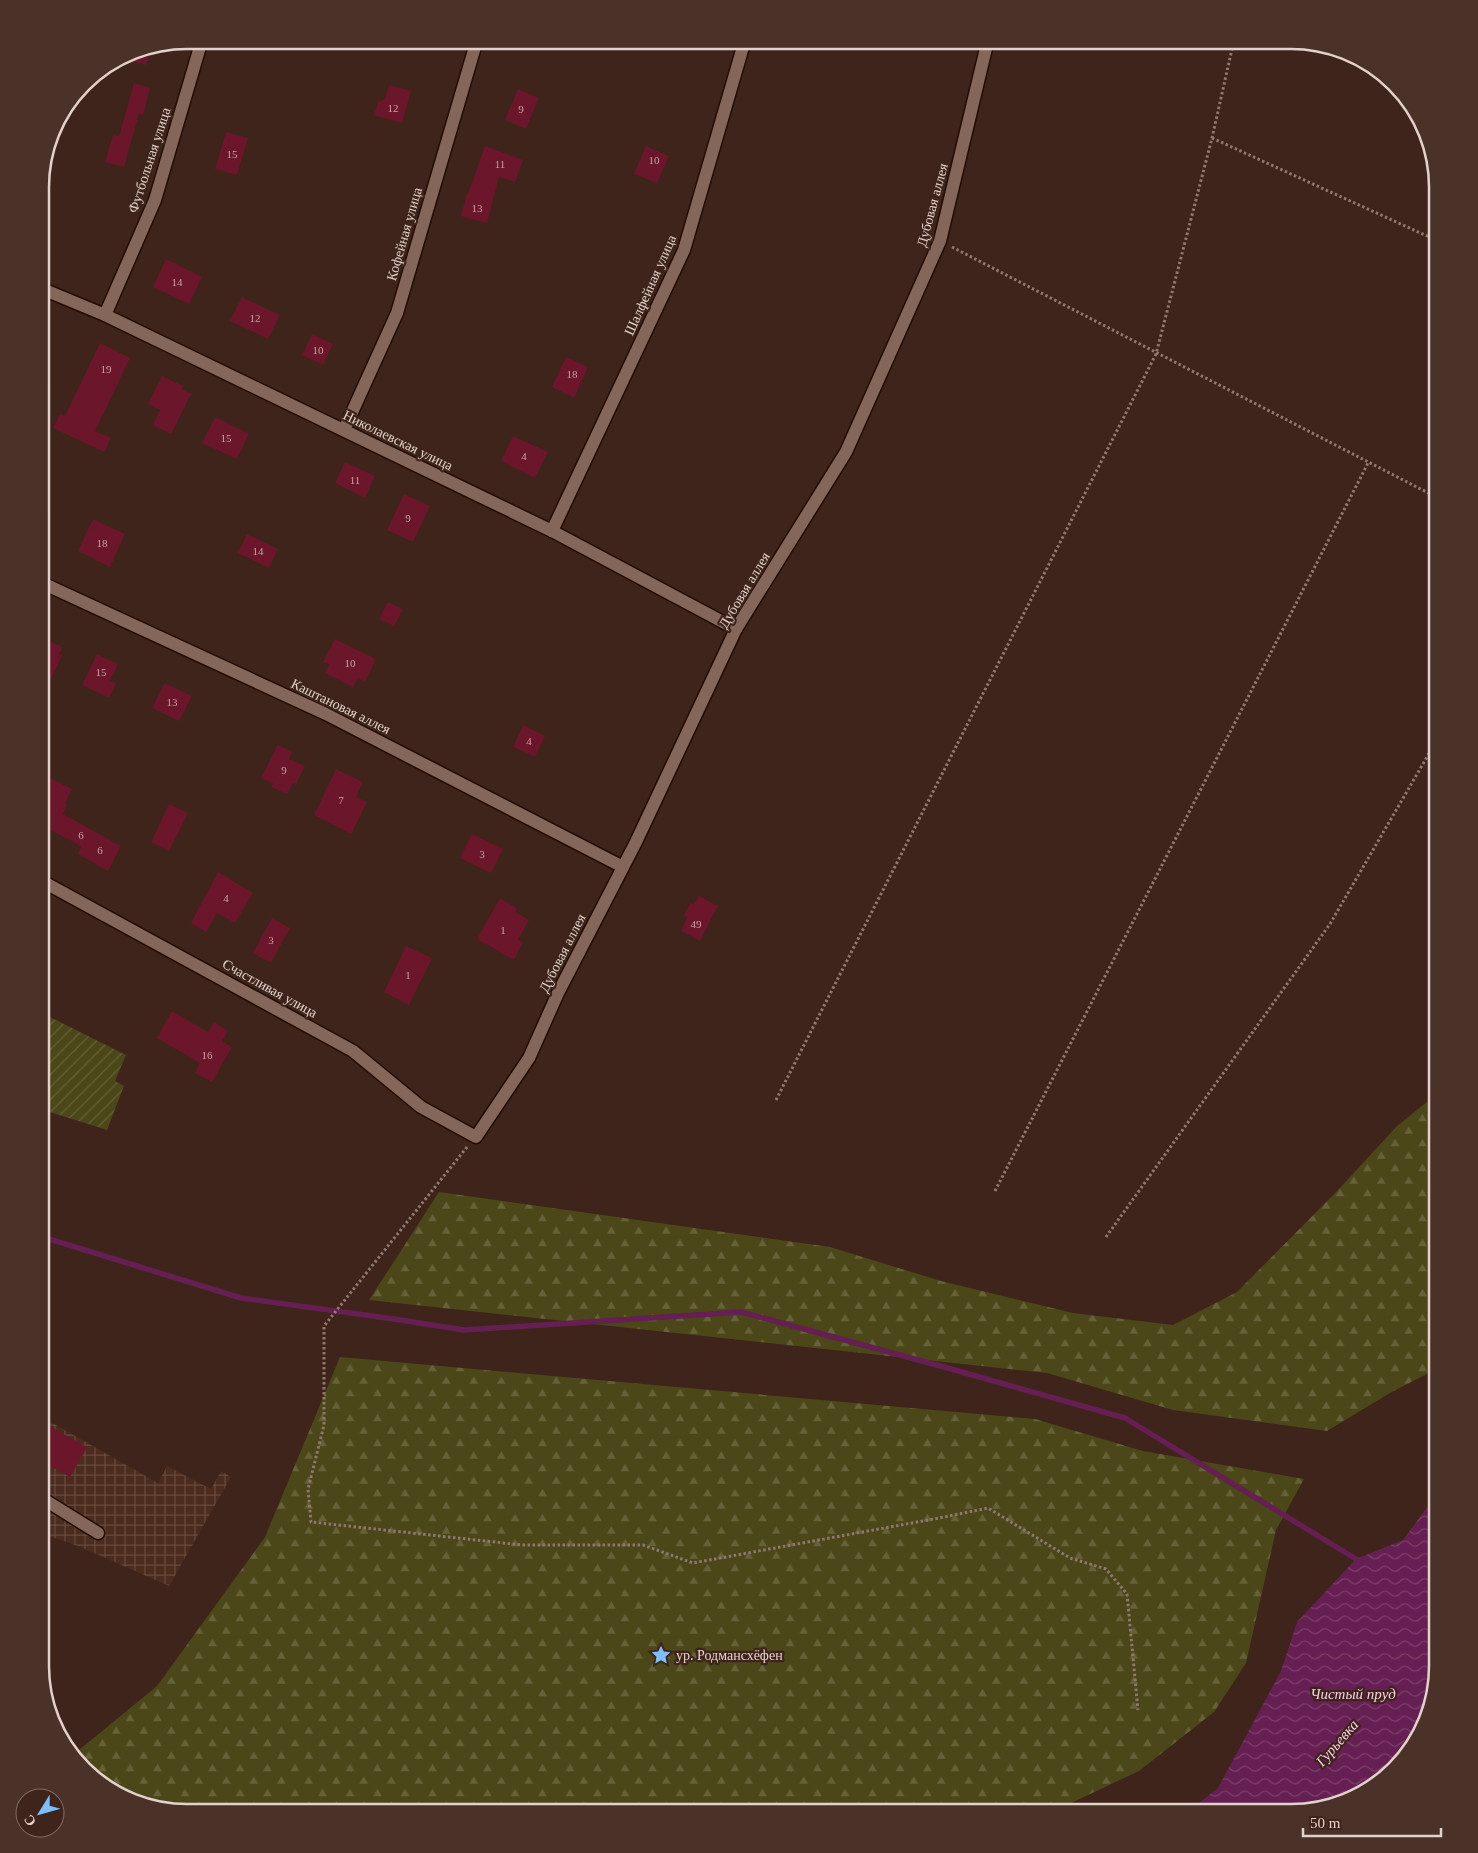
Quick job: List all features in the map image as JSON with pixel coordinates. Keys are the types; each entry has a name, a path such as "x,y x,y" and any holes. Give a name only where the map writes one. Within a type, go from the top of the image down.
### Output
{"street":[{"name":"Футбольная улица","path":"105,314 155,200 199,49"},
{"name":"Кофейная улица","path":"344,430 397,313 474,49"},
{"name":"Шалфейная улица","path":"552,532 684,250 742,49"},
{"name":"Дубовая аллея","path":"476,1137 529,1058 558,993 623,867 736,629 846,452 940,241 986,49"},
{"name":"Николаевская улица","path":"49,292 105,314 552,532 736,629"},
{"name":"Каштановая аллея","path":"49,586 326,714 623,867"},
{"name":"Счастливая улица","path":"49,885 354,1051 421,1107 476,1137"},
{"path":"49,1503 98,1533"}],"path":[{"path":"776,1100 1156,354 1212,138 1232,49"},
{"path":"1212,138 1429,237"},
{"path":"940,241 1429,494"},
{"path":"996,1191 1368,463"},
{"path":"1106,1237 1330,924 1429,754"},
{"path":"476,1137 324,1326 324,1425 308,1489 312,1522 522,1545 643,1545 693,1563 988,1508 1070,1558 1106,1569 1127,1594 1138,1710"}],"shaded area":[{"path":"49,1421 158,1483 167,1466 211,1489 221,1471 231,1477 169,1586 78,1546 49,1536"}],"green space":[{"path":"49,1016 126,1055 115,1081 124,1086 107,1130 49,1112"},
{"path":"1429,1100 1429,1373 1390,1393 1327,1431 1173,1410 1047,1373 369,1300 439,1192 830,1247 941,1281 1073,1313 1173,1325 1237,1292 1338,1190 1397,1126"},
{"path":"340,1357 1035,1419 1143,1451 1304,1479 1276,1530 1246,1663 1214,1712 1139,1771 1069,1804 187,1804 151,1800 134,1794 110,1781 96,1770 78,1751 157,1686 265,1537"}],"water":[{"name":"Чистый пруд","path":"1429,1505 1428,1684 1425,1702 1419,1719 1406,1743 1382,1770 1368,1781 1344,1794 1327,1800 1291,1804 1198,1804 1218,1788 1281,1671 1297,1622 1356,1559 1403,1540"}],"building":[{"path":"149,54 146,65 131,61"},
{"path":"134,83 150,88 143,115 139,114 124,167 105,162 113,135 119,136"},
{"path":"389,85 411,91 402,123 374,115 378,102 385,99"},
{"path":"518,89 539,98 526,129 505,120"},
{"path":"226,132 248,138 237,175 215,169"},
{"path":"485,146 523,160 515,182 499,177 487,223 461,216 467,193"},
{"path":"646,146 669,156 657,183 634,174"},
{"path":"166,259 202,277 189,304 153,287"},
{"path":"242,297 280,315 268,339 230,321"},
{"path":"312,334 333,344 323,365 302,355"},
{"path":"100,343 130,358 95,431 111,438 104,452 53,428 60,414 65,416"},
{"path":"566,357 588,367 574,398 552,387"},
{"path":"162,376 183,386 182,389 191,394 171,434 153,425 160,410 148,404"},
{"path":"215,417 249,434 237,459 202,443"},
{"path":"513,436 548,452 535,478 501,461"},
{"path":"345,462 375,476 365,498 335,483"},
{"path":"404,494 430,506 413,542 387,530"},
{"path":"93,519 125,534 110,567 78,551"},
{"path":"247,534 278,549 269,568 238,553"},
{"path":"388,602 403,609 394,626 379,619"},
{"path":"335,639 376,659 365,682 358,678 353,687 325,673 329,664 323,662"},
{"path":"49,641 62,647 59,654 62,655 51,679 49,678"},
{"path":"97,654 118,664 110,681 116,683 109,698 82,685"},
{"path":"165,683 192,696 179,721 152,708"},
{"path":"523,725 545,736 535,757 513,747"},
{"path":"278,745 292,752 289,759 305,766 296,784 293,783 287,794 271,787 273,783 261,778"},
{"path":"336,769 363,782 356,797 367,802 351,834 314,815"},
{"path":"49,778 72,789 65,803 67,805 63,814 121,846 108,871 78,854 81,847 49,830"},
{"path":"169,804 188,813 169,851 151,842"},
{"path":"472,834 503,849 491,873 460,858"},
{"path":"218,872 253,893 235,923 217,913 206,932 191,923"},
{"path":"699,896 718,906 700,941 681,931 687,917 684,916 690,903 694,904"},
{"path":"500,898 517,908 515,912 529,920 518,940 523,942 514,960 477,939"},
{"path":"272,918 290,928 271,963 253,953"},
{"path":"406,946 432,958 409,1005 384,992"},
{"path":"172,1011 208,1032 214,1022 228,1031 222,1041 232,1047 212,1082 195,1073 200,1063 157,1038"},
{"path":"49,1426 87,1447 70,1477 49,1465"}],"waterway":[{"path":"49,1239 241,1298 464,1330 741,1312 1125,1418 1356,1559"}],"place":[{"name":"ур. Родмансхёфен","path":"661,1655"}],"water label":[{"name":"Гурьевка","path":"1337,1743"}]}
